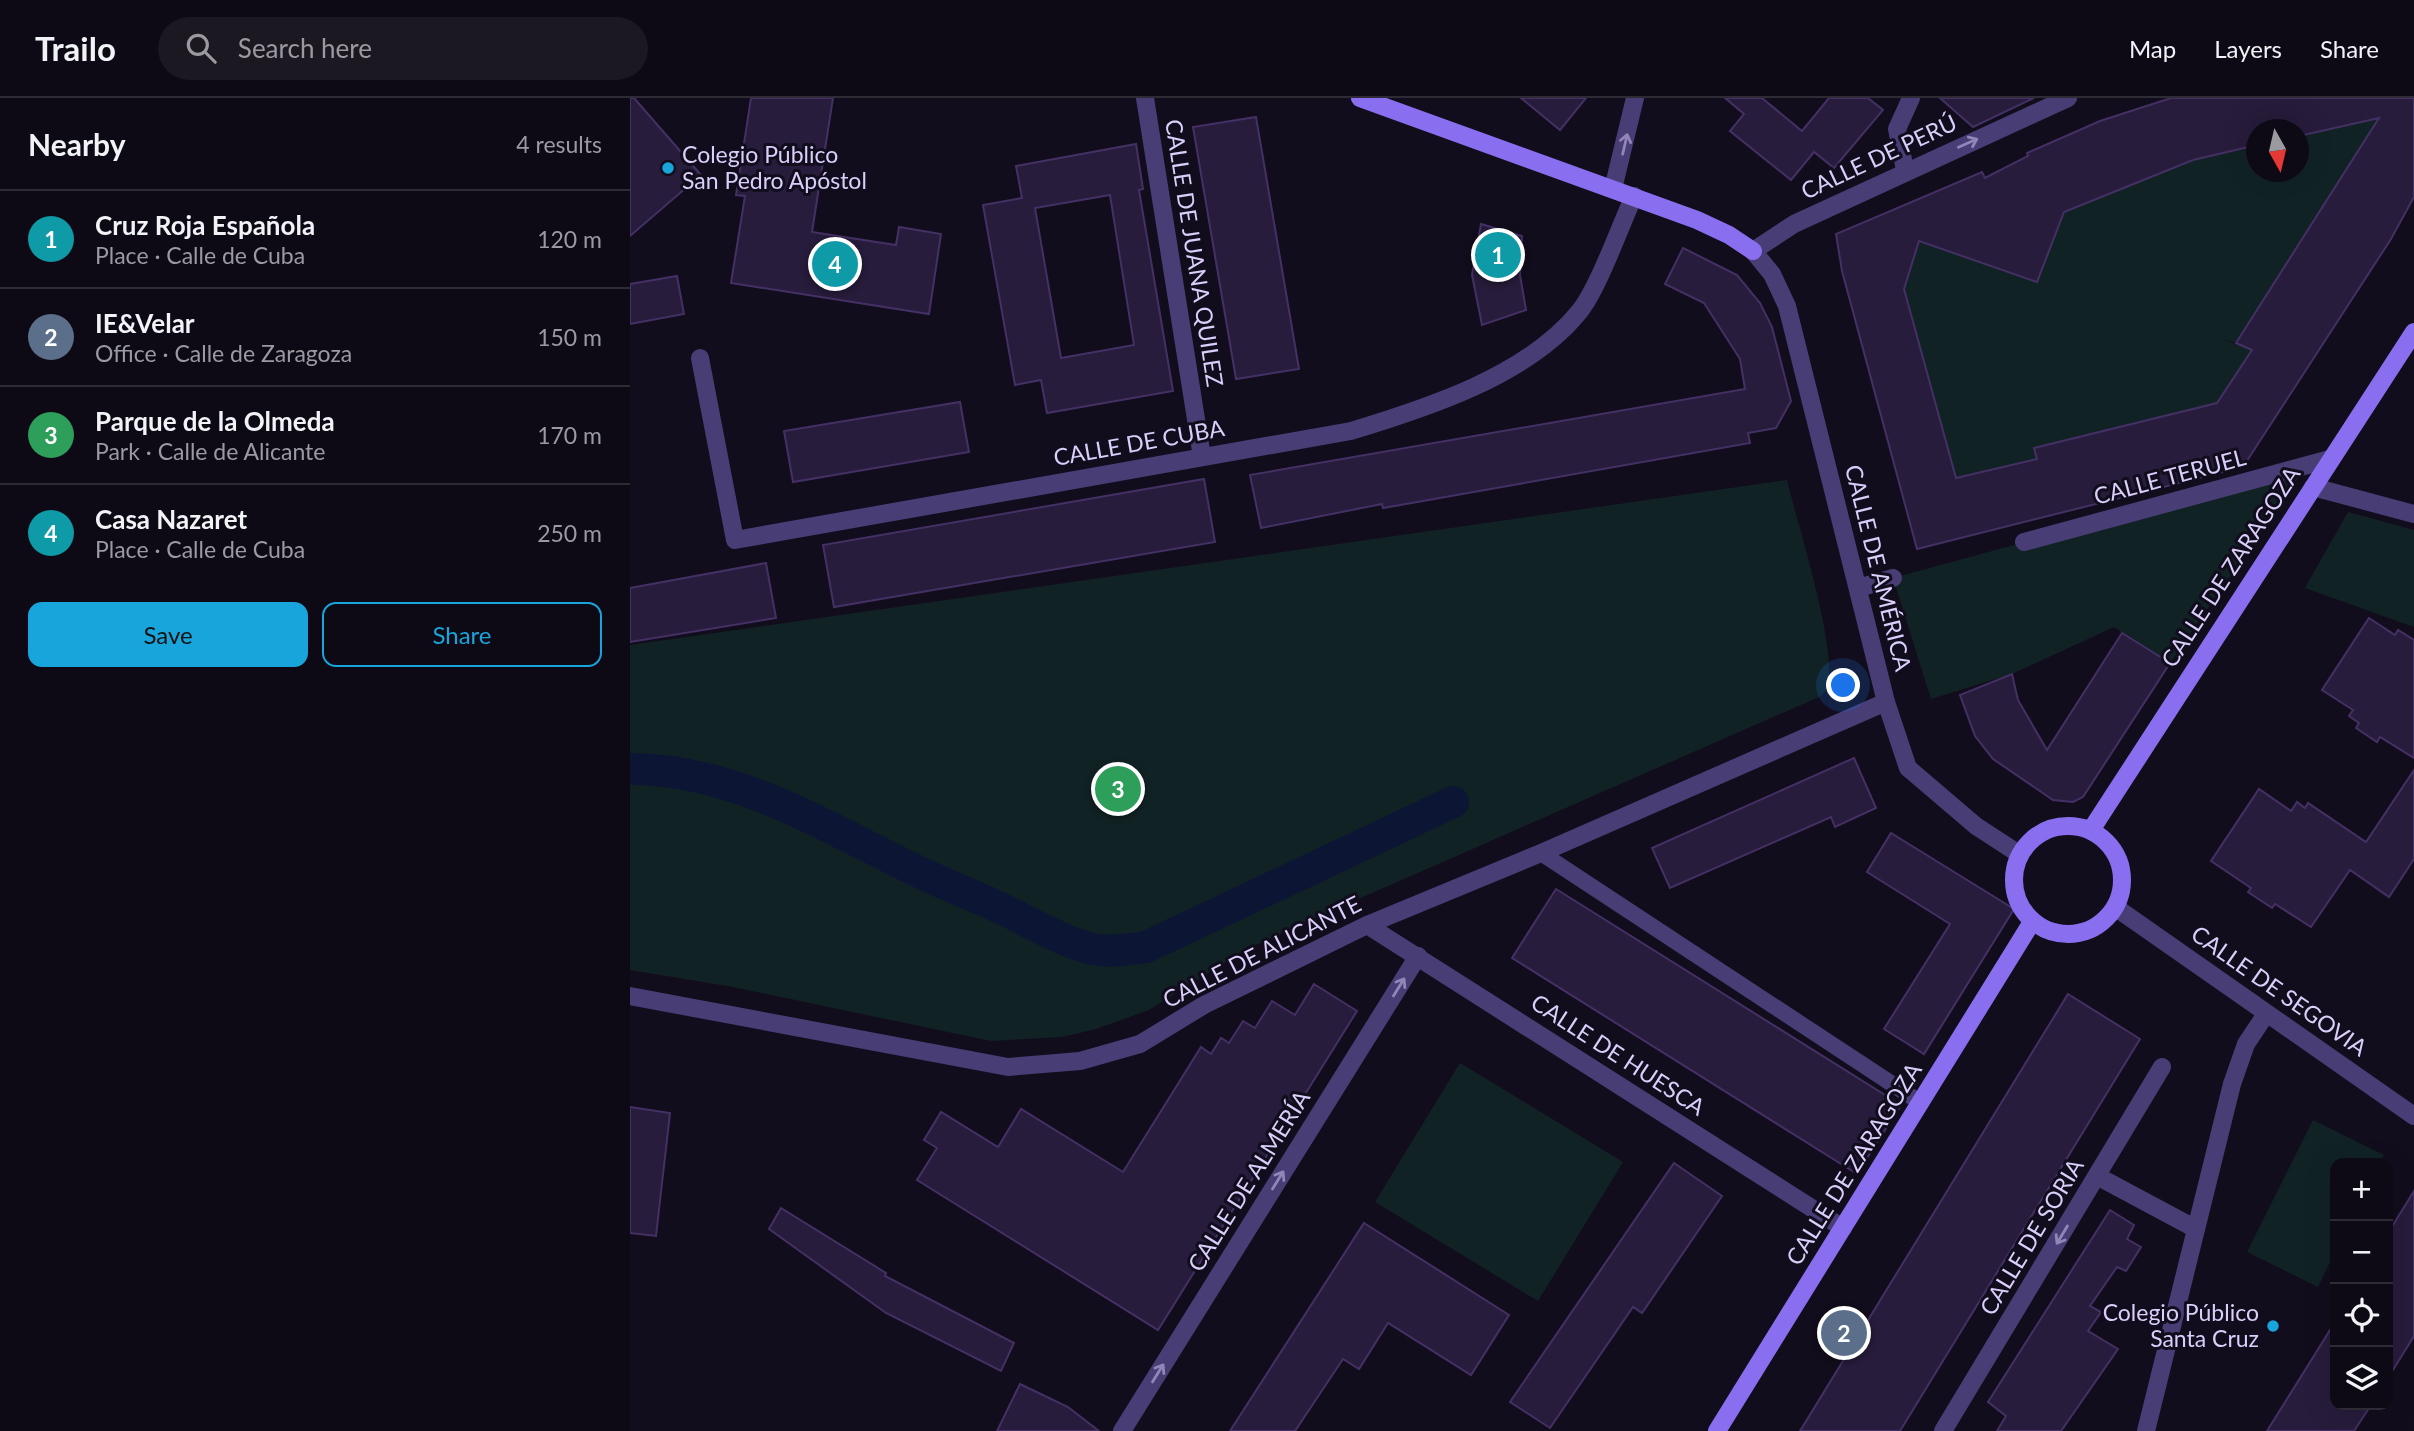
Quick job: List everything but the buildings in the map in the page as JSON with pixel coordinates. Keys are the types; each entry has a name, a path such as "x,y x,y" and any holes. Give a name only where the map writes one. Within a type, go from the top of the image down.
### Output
{"street":[{"name":"CALLE DE JUANA QUILEZ","path":"1145,98 1202,457"},
{"path":"1360,98 1634,196 1730,235 1753,251"},
{"path":"1613,189 1635,98"},
{"path":"1905,170 1897,129 1911,98"},
{"name":"CALLE DE PERÚ","path":"1753,251 1794,224 1905,170 2068,98"},
{"name":"CALLE DE CUBA","path":"700,358 736,540 1351,431 1425,409 1519,362 1553,339 1581,310 1634,196"},
{"name":"CALLE DE AMÉRICA","path":"1753,251 1772,274 1787,306 1886,702 1908,768 1976,826 2019,854"},
{"name":"CALLE DE ZARAGOZA","path":"2091,830 2414,332"},
{"name":"CALLE TERUEL","path":"2024,542 2330,459"},
{"path":"2313,487 2414,514"},
{"path":"1858,587 1893,578"},
{"name":"CALLE DE ALICANTE","path":"630,996 1008,1067 1080,1060 1140,1044 1204,1005 1367,925 1541,853 1886,702"},
{"path":"2071,825 2091,830 2109,844 2120,863 2123,886 2115,907 2100,924 2077,934 2054,933 2032,922 2021,908 2014,890 2013,872 2019,854 2032,838 2050,828 2071,825"},
{"name":"CALLE DE SEGOVIA","path":"2115,907 2414,1116"},
{"name":"CALLE DE ZARAGOZA","path":"1717,1431 2032,922"},
{"name":"CALLE DE HUESCA","path":"1367,925 1843,1228"},
{"name":"CALLE DE ALMERÍA","path":"1122,1431 1418,956"},
{"path":"2146,1431 2239,1064 2246,1044 2266,1014"},
{"name":"CALLE DE SORIA","path":"1943,1431 2162,1067"},
{"path":"2098,1176 2196,1229"}],"lane":[{"path":"1541,853 1921,1103"}],"shaded area":[{"path":"2414,109 2382,123 2344,173 2236,343 2219,338 2252,350 2217,403 2034,448 2037,459 1956,478 1904,289 1919,241 2038,280 2064,212 2193,160 2246,147 2246,182 2309,182 2309,134"},
{"path":"2307,465 2170,663 2114,627 2012,674 1931,699 1893,578"},
{"path":"1787,480 1827,641 1828,684 1821,696 1245,950 1149,1010 1096,1029 1062,1037 991,1041 733,987 630,970 630,645"},
{"path":"2348,512 2414,530 2414,627 2305,588"},
{"path":"1460,1063 1623,1162 1538,1301 1375,1202"},
{"path":"2313,1120 2384,1155 2382,1158 2330,1158 2330,1262 2318,1287 2247,1252"}],"waterway":[{"path":"630,769 708,779 745,790 817,821 1056,936 1106,951 1146,947 1453,802"}],"place":[{"name":"Colegio Público San Pedro Apóstol","path":"668,168"},
{"name":"Cruz Roja Española","path":"1498,255"},
{"name":"Casa Nazaret","path":"835,264"},
{"name":"Parque de la Olmeda","path":"1118,789"},
{"name":"Colegio Público Santa Cruz","path":"2273,1326"},
{"name":"IE&Velar","path":"1844,1333"}]}
